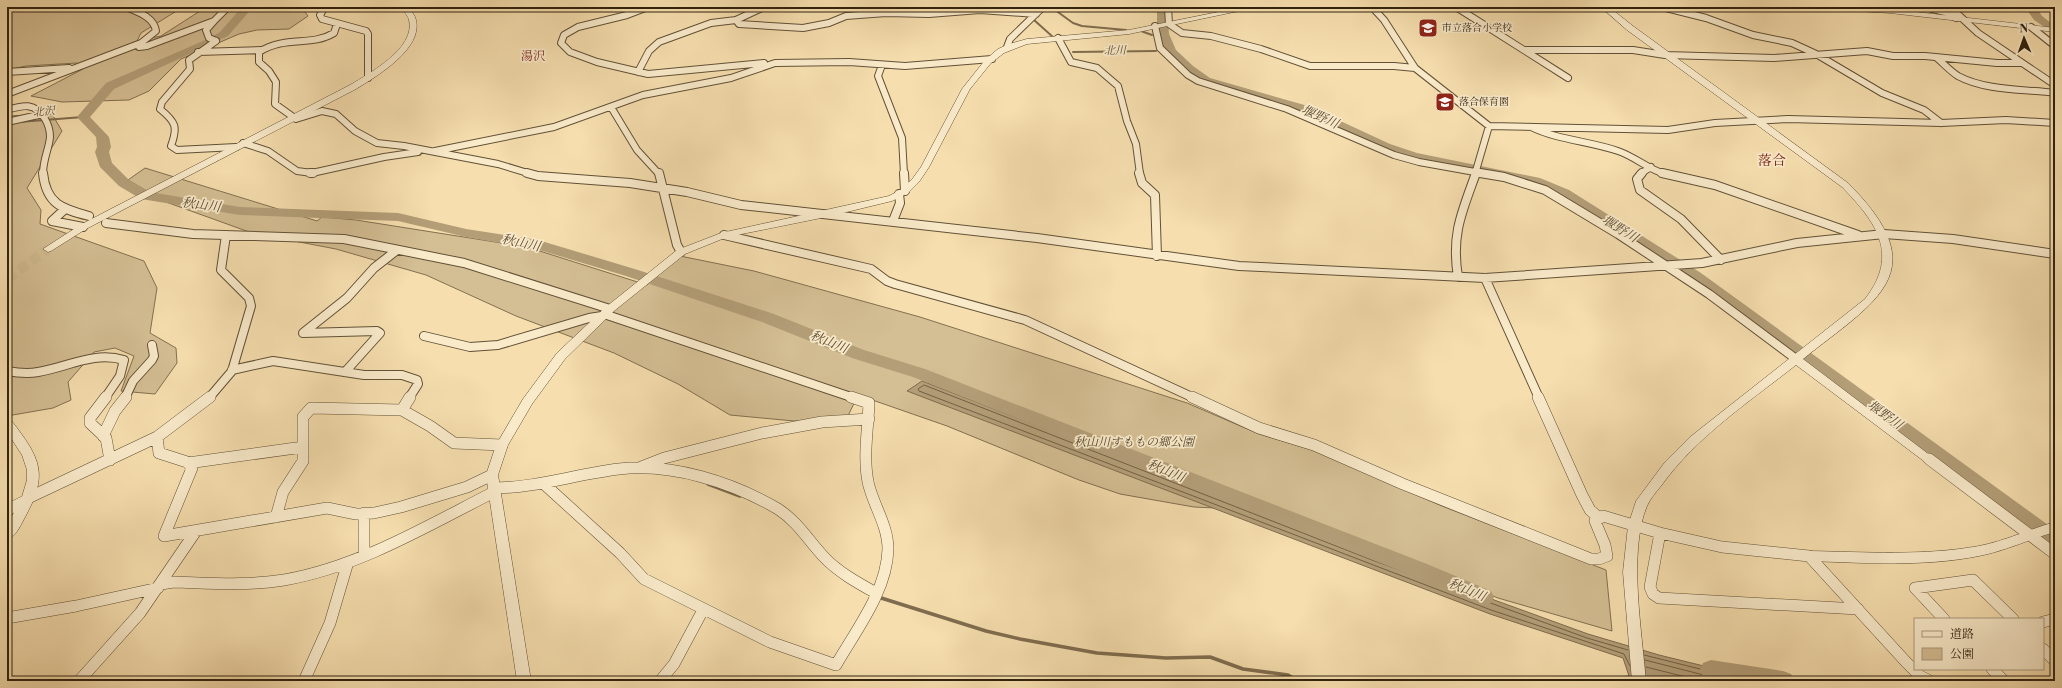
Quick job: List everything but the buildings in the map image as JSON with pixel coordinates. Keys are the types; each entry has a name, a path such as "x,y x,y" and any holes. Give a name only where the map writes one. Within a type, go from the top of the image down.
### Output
{"street":[{"path":"7,94 129,47 150,37 156,31 157,27 153,21 126,7"},
{"path":"228,7 206,30 212,39 189,60 190,69 160,106 162,112 171,118 175,126 176,133 171,146 178,150 239,145 268,151 297,171 312,173 390,156 428,152 531,133 554,127 643,95 731,78 775,63 849,62 929,65 992,59"},
{"path":"325,7 321,17 337,24 363,29 368,34 368,78"},
{"path":"648,7 626,15 578,27 568,32 561,40 561,43 570,52 597,62 638,72 656,74 766,63"},
{"path":"638,72 649,51 659,42 711,24 736,20 764,7"},
{"path":"1007,47 1010,39 1043,7"},
{"path":"1168,7 1168,24"},
{"path":"524,681 493,485 502,446 544,376 579,337 605,313 681,252 724,235 874,204 902,193 916,180 925,167 972,80 992,59 1007,47 1037,40 1099,35 1156,26 1254,7"},
{"path":"1372,7 1384,20 1415,68 1489,126 1528,126 1612,130 1668,130 1715,123 1799,119 1941,123 2006,120 2055,123"},
{"path":"1456,7 1568,78"},
{"path":"1605,7 1665,55 1845,185 1869,210 1884,234 1888,255 1887,273 1880,290 1869,301 1694,440 1669,465 1641,504 1635,526 1630,572 1639,681"},
{"path":"1662,7 1706,18 1753,35 1784,40 1816,54 1882,92 1924,110 1941,123"},
{"path":"1823,7 1884,10 2055,30"},
{"path":"1925,7 1945,12 1958,18 2055,86"},
{"path":"1950,7 1958,18"},
{"path":"48,249 83,227 368,78 398,56 407,44 412,33 412,20 406,9"},
{"path":"736,20 739,24 745,25 771,25 796,28 829,23 846,16 870,14 928,14 980,10 1036,14"},
{"path":"129,47 147,46 214,21"},
{"path":"198,52 261,50 283,41 324,38 334,33 337,24"},
{"path":"1168,24 1182,33 1211,36 1261,49 1310,66 1394,66 1415,68"},
{"path":"1156,26 1160,48 1188,75 1198,81 1287,109 1394,155 1419,162 1504,178 1545,190 1612,230 1721,303 1797,358 2055,554"},
{"path":"2033,27 2055,46"},
{"path":"1058,38 1066,50 1071,62 1097,68 1118,86 1121,91 1127,121 1136,144 1140,178 1142,184 1155,195 1157,256"},
{"path":"261,50 258,57 260,62 273,73 275,78 277,93 275,104 296,119 315,112 329,112 336,114 355,132 372,141 498,164 538,176 630,182 687,192 741,205 1037,238 1157,256 1239,266 1485,278 1667,266 1721,260 1797,243 1884,234 1953,239 2055,254"},
{"path":"1525,50 1633,50 1665,55 1774,58 1866,51 1893,56 1997,63 2022,63"},
{"path":"1937,58 1954,72 1968,79 1987,84 2055,92"},
{"path":"882,64 878,76 880,86 902,138 902,193 893,221"},
{"path":"7,72 66,68 74,69"},
{"path":"7,110 36,106 44,117 50,137 45,154 44,187 54,202 65,209 89,216"},
{"path":"611,107 637,150 659,172 677,245 681,252"},
{"path":"7,122 44,117"},
{"path":"1458,277 1454,259 1454,236 1458,218 1479,164 1489,126"},
{"path":"1528,126 1548,135 1578,140 1618,151 1672,176 1715,185 1860,236"},
{"path":"1651,167 1640,172 1638,176 1636,183 1640,190 1681,219 1721,260"},
{"path":"65,209 52,221 83,227"},
{"path":"106,223 186,233 344,239 464,263 869,403 867,466 868,482 886,535 888,550 885,568 876,593 836,665 770,642 703,610 644,579 620,553 543,483"},
{"path":"7,510 157,437 207,399 225,381 232,370 251,306 249,298 221,270 226,235"},
{"path":"724,235 865,267 871,269 887,281 895,284 1025,320 1259,428 1314,445 1404,484 1591,559 1599,559 1607,556 1605,545 1595,521 1598,517"},
{"path":"345,372 380,333 377,331 303,333 307,328 347,298 374,268 397,250"},
{"path":"1485,278 1582,495 1590,510 1598,517 1603,516 1660,533 1722,547 1808,556 1891,557 1953,555 1981,550 2055,527"},
{"path":"424,336 441,338 471,347 483,347 498,345 605,313"},
{"path":"103,436 115,411 128,394 133,381 152,360 154,356 152,345"},
{"path":"7,371 30,373 43,372 91,357 110,355 124,360 124,366 111,390 90,418 90,423 106,438 110,460"},
{"path":"232,370 273,361 345,372 402,375 417,380 418,384 402,410"},
{"path":"276,517 283,492 303,461 302,417 311,408 402,410 430,426 454,443 502,446"},
{"path":"638,468 664,458 762,433 822,422 869,419"},
{"path":"7,423 24,447 31,461 34,478 28,499 7,535"},
{"path":"157,437 159,452 188,463 303,447"},
{"path":"188,463 192,468 164,536 327,508 356,514 364,514 401,507 467,487 493,485 514,489 594,472 638,468 689,475 761,499 793,520 824,556 845,575 876,593"},
{"path":"7,618 76,606 174,582 256,584 285,580 348,562 364,555 493,485"},
{"path":"364,514 364,555"},
{"path":"78,681 88,668 118,639 160,586 196,531"},
{"path":"1660,533 1650,587 1653,594 1659,598 1858,609"},
{"path":"1808,556 1906,662 1920,676 1930,681"},
{"path":"304,681 321,648 338,607 348,562"},
{"path":"1943,618 1915,588 1973,580 2012,618"},
{"path":"660,681 674,664 703,610"},
{"path":"2044,622 2055,619"},
{"path":"2044,650 2055,661"},
{"path":"1993,670 2004,681"}],"green space":[{"path":"7,7 183,7 141,33 137,41 161,36 200,11 224,7 301,7 308,16 289,29 257,30 239,34 181,59 149,91 129,100 62,102 31,96 83,69 77,63 26,66 7,70"},
{"path":"52,114 62,131 27,188 41,210 40,224 144,261 157,288 150,333 176,348 177,363 155,394 121,391 134,356 115,348 94,352 68,382 71,400 53,408 7,416 7,116"},
{"name":"秋山川すももの郷公園","path":"145,168 317,221 322,217 356,220 527,247 647,285 680,256 754,271 920,317 1187,403 1259,434 1312,450 1442,506 1606,570 1612,631 1498,598 1414,563 1280,511 1194,507 1120,494 1079,480 947,426 858,395 847,418 794,421 730,415 678,384 614,353 516,316 426,275 336,249 252,233 166,202 128,180"}],"water":[{"path":"922,381 1373,556 1588,634 1659,655 1765,681 1583,681 1629,676 1623,658 1490,614 907,391"}],"waterway":[{"name":"秋山川","path":"248,7 224,34 214,40 110,86 83,117 102,137 104,142 102,152 105,164 124,183 146,196 240,211 398,217 466,233 538,245 632,273 768,318 858,354 919,373 1420,570 1483,597"},
{"name":"北川","path":"1019,7 1026,11"},
{"path":"1051,7 1073,23 1082,26 1126,30"},
{"name":"堰野川","path":"1162,7 1163,34 1171,51 1189,69 1206,81 1304,109 1385,147 1414,156 1535,181 1564,193 1695,276 2055,541"},
{"path":"2030,7 2038,18 2055,31"},
{"name":"北川","path":"1034,20 1053,37"},
{"path":"1141,31 1152,35"},
{"name":"堰野川","path":"1162,40 1166,42"},
{"name":"北川","path":"1073,52 1156,51"},
{"name":"北沢","path":"19,122 83,117"},
{"path":"708,484 740,496"},
{"path":"878,597 986,631 1020,639 1097,653 1166,658 1210,657 1243,669 1288,675 1298,681"},
{"name":"秋山川","path":"1711,670 1783,681"}],"tunnel":[{"path":"7,279 48,249"}],"place":[{"name":"市立落合小学校","path":"1428,28"},
{"name":"落合保育園","path":"1445,102"}],"district":[{"name":"湯沢","path":"533,56"},
{"name":"落合","path":"1772,161"}]}
